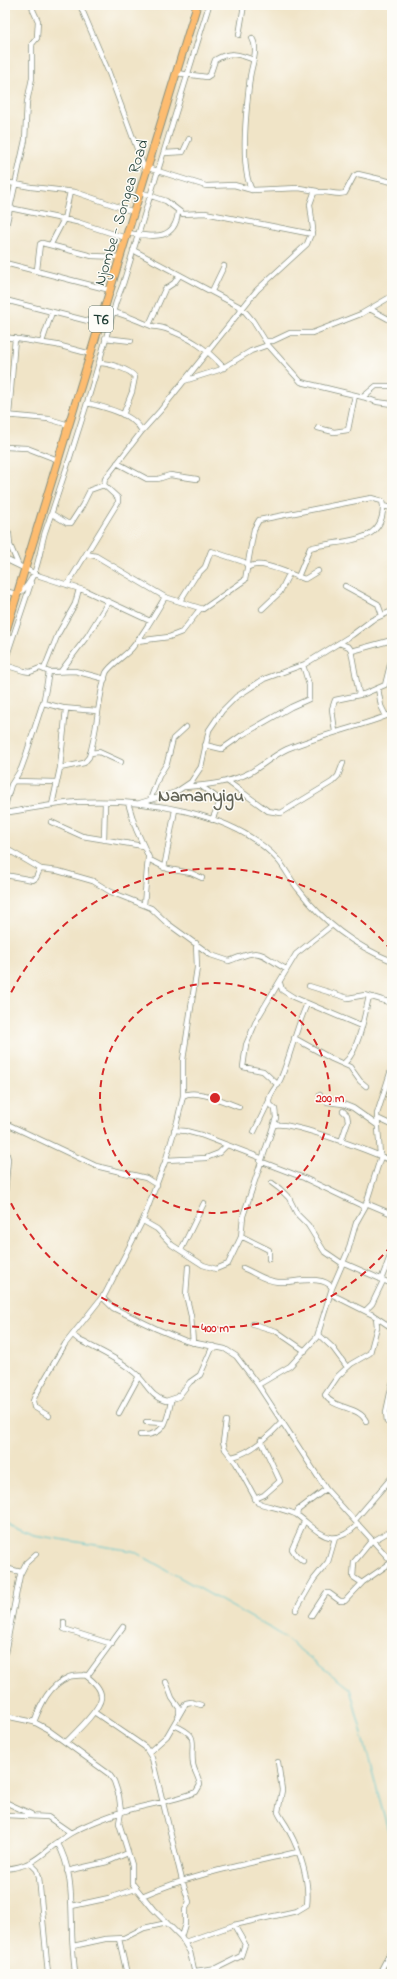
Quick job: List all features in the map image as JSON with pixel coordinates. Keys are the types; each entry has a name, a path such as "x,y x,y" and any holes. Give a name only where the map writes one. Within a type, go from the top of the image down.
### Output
{"highway":[{"name":"Njombe - Songea Road","path":"5,634 20,584 22,566 69,425 198,5"}],"street":[{"path":"5,230 7,208 16,184 25,140 27,102 32,78 32,44 37,36 38,21 32,10 32,5"},
{"path":"80,5 109,73 147,170 159,172 206,186 234,185 252,190 294,188 339,194 345,193 354,176 358,174 392,182"},
{"path":"5,661 33,577 87,403 137,234 159,172 166,142 182,99 209,5"},
{"path":"239,35 244,5"},
{"path":"252,38 256,48 250,74 246,109 247,178 252,190"},
{"path":"176,73 208,77 215,60 227,54 236,53 254,60"},
{"path":"164,153 183,152 189,139"},
{"path":"5,182 83,194 134,212"},
{"path":"104,485 105,479 116,463 142,430 160,411 242,308 271,275 300,251 312,234 313,223 310,204 311,197 308,189"},
{"path":"51,244 64,219 70,192"},
{"path":"140,192 166,201 178,212 186,214 205,213 312,234"},
{"path":"311,197 314,193 319,192"},
{"path":"7,208 64,219 127,236 137,234 158,237 170,231 176,221 178,212"},
{"path":"37,270 40,243 51,244 92,256 120,257"},
{"path":"133,250 242,308 253,321 267,343 301,382 363,397 377,402 392,404"},
{"path":"5,263 110,290"},
{"path":"212,291 224,266"},
{"path":"149,325 165,289 174,283 180,275"},
{"path":"184,381 224,368 251,351 290,334 312,333 370,309 392,296"},
{"path":"5,300 100,324"},
{"path":"370,309 392,321"},
{"path":"42,342 52,312"},
{"path":"113,312 132,316 149,325 184,336 208,350 224,368"},
{"path":"5,336 42,342 91,354"},
{"path":"5,424 15,338"},
{"path":"105,338 131,341"},
{"path":"98,363 112,365 130,372 135,377 132,392 123,415"},
{"path":"363,397 376,386 392,386"},
{"path":"318,428 334,432 348,430 355,395"},
{"path":"87,403 123,415 139,424 142,430"},
{"path":"7,415 49,419 69,425"},
{"path":"5,446 27,448 58,460"},
{"path":"116,463 147,479 158,479 170,475 198,479"},
{"path":"52,514 67,523 71,523 90,490 104,485"},
{"path":"67,585 118,502 118,498 104,485"},
{"path":"137,641 169,637 182,632 200,609 206,607 242,582 247,577 254,529 259,520 371,498 379,499 383,506 383,518 371,534 354,540 330,543 310,548 298,577"},
{"path":"383,506 392,508"},
{"path":"9,534 10,545 22,566 33,577 79,589 150,621"},
{"path":"180,601 195,577 205,567 211,551 244,562 249,567"},
{"path":"86,554 96,556 165,597 200,609"},
{"path":"5,559 22,566"},
{"path":"249,567 258,564 298,577 308,578 318,571"},
{"path":"262,609 280,592 289,574"},
{"path":"20,584 33,577"},
{"path":"5,591 17,594 24,590 33,577"},
{"path":"345,586 378,604 392,617"},
{"path":"44,669 58,634 75,604 79,589"},
{"path":"60,768 84,762 90,752 100,692 107,671 126,655 137,641 155,616 165,597"},
{"path":"61,671 88,635 108,602"},
{"path":"139,804 166,796 184,787 196,776 203,759 209,730 215,720 236,697 264,679 303,665 387,613"},
{"path":"352,651 392,640"},
{"path":"339,643 349,647 352,651 359,694"},
{"path":"335,732 332,709 335,700 378,688 387,682 389,664 392,657"},
{"path":"5,665 30,672 44,669 49,672 83,672 105,679"},
{"path":"205,745 222,749 242,735 295,705 309,699 309,686 303,665"},
{"path":"5,806 14,781 25,758 43,703 49,672"},
{"path":"378,688 381,706 386,716"},
{"path":"43,703 66,709 97,711"},
{"path":"52,805 60,768 66,709"},
{"path":"184,787 200,786 227,781 249,772 285,750 335,732 372,722 392,714"},
{"path":"150,800 159,776 167,763 174,736 186,727"},
{"path":"90,752 100,752 121,762"},
{"path":"227,781 268,811 281,813 332,782 338,776 343,763"},
{"path":"14,781 56,782"},
{"path":"200,786 219,799 219,804 212,820"},
{"path":"104,840 105,802"},
{"path":"5,813 52,805 105,802 139,804 175,810 212,820 238,831 269,851 279,861 300,892 331,926 363,947 392,961"},
{"path":"128,803 148,858 144,905"},
{"path":"164,868 175,810"},
{"path":"52,822 82,836 143,846"},
{"path":"5,848 40,869 58,871 92,881 111,892 144,905 216,957 230,960 246,954 259,953 286,969"},
{"path":"148,858 164,868 190,873 202,878"},
{"path":"5,876 33,880 36,878 40,869"},
{"path":"278,1085 263,1071 254,1068 244,1068 242,1063 246,1045 257,1019 280,983 286,969 296,954 331,926"},
{"path":"49,1416 34,1407 33,1400 58,1355 103,1296 142,1222 166,1160 183,1096 183,1060 198,962 196,943"},
{"path":"280,983 282,990 307,1004 361,1026"},
{"path":"309,986 352,998 365,995 392,1003"},
{"path":"344,1063 351,1056 369,996"},
{"path":"254,1132 282,1078 294,1038 307,1004"},
{"path":"294,1038 332,1059 344,1063 352,1069 360,1081 366,1086"},
{"path":"258,1386 280,1374 297,1360 318,1334 332,1288 343,1264 356,1223 366,1205 380,1156 377,1118 392,1067"},
{"path":"183,1096 187,1093 198,1093 239,1107"},
{"path":"320,1095 326,1102 343,1104 353,1108 377,1125"},
{"path":"142,1222 157,1229 172,1245 203,1265 216,1269 228,1264 241,1236 243,1216 274,1125 276,1112 269,1101"},
{"path":"341,1142 348,1121 347,1115 343,1111"},
{"path":"377,1118 392,1125"},
{"path":"5,1123 96,1166 146,1178 156,1185"},
{"path":"274,1125 279,1124 292,1126 392,1161"},
{"path":"174,1130 186,1131 226,1146 366,1205 392,1214"},
{"path":"166,1160 206,1158 219,1153 226,1146"},
{"path":"5,1147 8,1159 5,1193"},
{"path":"272,1183 280,1188 289,1198 297,1214 308,1225 324,1251 343,1264 392,1284"},
{"path":"181,1250 204,1202"},
{"path":"241,1236 269,1250 269,1259"},
{"path":"365,1311 372,1304 382,1281 392,1251"},
{"path":"188,1267 186,1295 191,1316 193,1342"},
{"path":"243,1268 257,1276 274,1281 320,1281 328,1283 332,1288"},
{"path":"331,1294 376,1317 392,1328"},
{"path":"103,1296 106,1303 113,1308 157,1329 193,1342 225,1349 236,1356 258,1386 326,1489 392,1562 362,1583 345,1601 340,1601 330,1593 326,1593 311,1616"},
{"path":"366,1421 359,1413 326,1397 326,1392 334,1379 348,1367 370,1353 377,1327 376,1317"},
{"path":"253,1324 276,1331 305,1351"},
{"path":"318,1334 333,1348 348,1367"},
{"path":"73,1335 79,1340 127,1367 139,1376 153,1395 166,1401 171,1400 181,1394 188,1384 200,1375 213,1346"},
{"path":"119,1413 139,1376"},
{"path":"392,1384 386,1416 387,1422 392,1424"},
{"path":"140,1435 156,1434 169,1414 171,1400"},
{"path":"226,1421 224,1446 232,1457 258,1503 297,1515 325,1538 335,1538 344,1535 392,1477"},
{"path":"146,1422 164,1423"},
{"path":"232,1457 243,1452 261,1440 281,1423"},
{"path":"256,1499 264,1495 280,1481 261,1440"},
{"path":"297,1515 298,1510 326,1489"},
{"path":"303,1561 292,1549 304,1522"},
{"path":"362,1583 353,1576 354,1562 372,1541 392,1530"},
{"path":"296,1610 314,1579 328,1562 335,1538"},
{"path":"5,1653 21,1572 26,1562 36,1554"},
{"path":"5,1568 21,1572"},
{"path":"64,1622 64,1629 112,1644"},
{"path":"34,1722 43,1700 58,1684 69,1677 85,1676 91,1671 112,1644 123,1626"},
{"path":"66,1742 94,1712 101,1696 96,1685 85,1676"},
{"path":"166,1682 180,1713"},
{"path":"149,1752 162,1742 188,1701 201,1705"},
{"path":"94,1712 144,1747 149,1752 155,1765 182,1880 189,1902 185,1910 185,1924 181,1937"},
{"path":"5,1716 34,1722 66,1742 109,1774 117,1789 121,1812 120,1827 132,1866 132,1879 135,1889 185,1942 190,1952 195,1973 217,1968 241,1956 245,1944 234,1924"},
{"path":"5,1869 31,1864 57,1842 71,1833 121,1812 163,1803 196,1792 200,1785 193,1762 194,1748 192,1738 189,1733 174,1725"},
{"path":"185,1942 234,1924 297,1911 307,1905 308,1895 298,1852 289,1831 278,1812 282,1790 278,1762"},
{"path":"5,1802 34,1815"},
{"path":"5,1815 34,1815 48,1817 55,1820 71,1833"},
{"path":"57,1842 63,1852 68,1871 72,1906 75,1974"},
{"path":"142,1896 182,1880 298,1852"},
{"path":"68,1871 107,1862 128,1854"},
{"path":"31,1864 37,1870 39,1877 48,1974"},
{"path":"72,1906 109,1898 135,1889"},
{"path":"73,1946 105,1939 119,1939 130,1936 144,1928 167,1923"},
{"path":"119,1939 127,1974"},
{"path":"379,1974 392,1949"}],"waterway":[{"path":"5,1524 34,1535 133,1551 277,1632 350,1689 392,1845"}],"district":[{"name":"Namanyigu","path":"201,795"}]}
